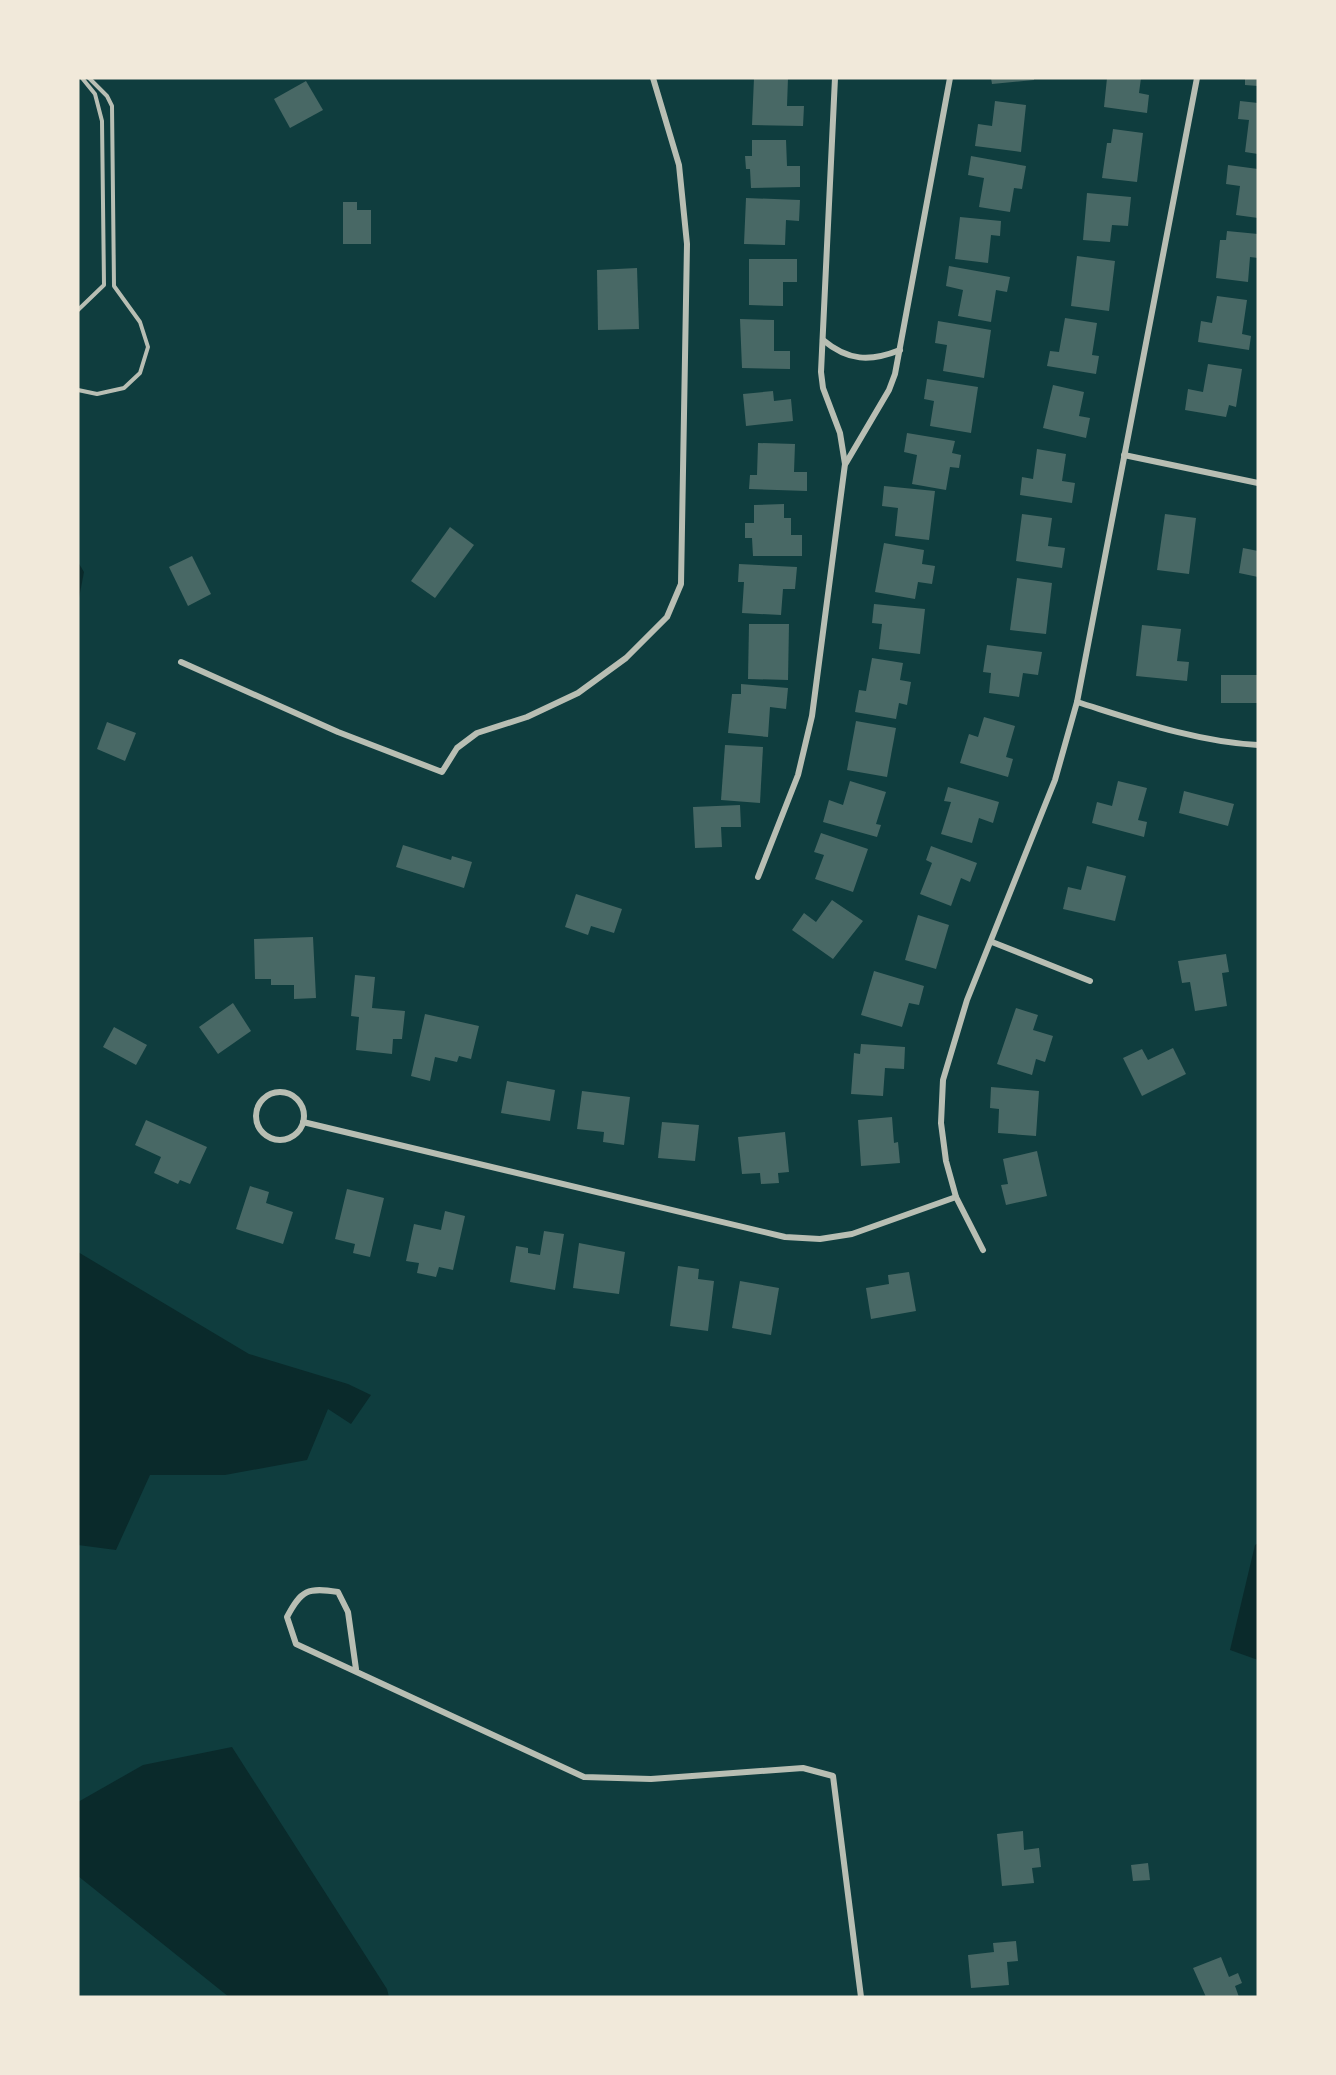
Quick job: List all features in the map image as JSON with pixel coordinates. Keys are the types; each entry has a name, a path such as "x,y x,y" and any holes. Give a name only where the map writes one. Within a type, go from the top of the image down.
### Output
{"street":[{"path":"181,662 338,732 442,772 458,748 477,733 527,717 578,693 626,658 667,617 681,584 687,244 679,165 653,78"},
{"path":"758,877 798,775 812,716 845,464 840,433 823,388 821,372 835,78"},
{"path":"845,464 889,390 900,351 950,78"},
{"path":"982,1250 956,1197 946,1161 941,1123 944,1080 967,1000 1055,780 1077,702 1197,78"},
{"path":"823,340 836,351 868,360 900,351"},
{"path":"1124,455 1258,483"},
{"path":"1077,702 1162,727 1236,744 1258,745"},
{"path":"992,942 1090,981"},
{"path":"280,1092 288,1093 300,1103 303,1122 292,1138 276,1140 268,1138 258,1126 256,1110 265,1097 280,1092"},
{"path":"303,1122 785,1237 820,1239 852,1234 956,1197"},
{"path":"356,1669 348,1612 338,1592 316,1588 297,1597 287,1617 296,1644 356,1669 584,1777 651,1779 803,1768 833,1776 861,1997"}],"lane":[{"path":"78,310 104,285 102,121 95,94 82,78"},
{"path":"78,390 97,394 123,388 140,373 148,347 140,322 114,286 112,106 98,85 89,78"}],"water":[{"path":"78,562 84,572 78,603"},
{"path":"78,1252 249,1354 348,1384 371,1395 351,1424 328,1409 307,1460 225,1475 150,1475 116,1550 78,1545"},
{"path":"1258,1543 1258,1660 1230,1650 1255,1545"},
{"path":"232,1747 387,1989 389,1997 229,1997 78,1876 78,1802 143,1765"}],"building":[{"path":"754,78 788,78 787,106 804,106 803,126 752,125"},
{"path":"991,78 1034,78 1034,80 992,84"},
{"path":"1107,78 1141,78 1139,93 1149,95 1147,113 1104,107"},
{"path":"1245,78 1258,78 1258,86 1245,85"},
{"path":"306,81 323,110 290,128 274,99"},
{"path":"995,101 1026,105 1021,152 975,146 978,124 992,126"},
{"path":"1240,101 1258,103 1258,154 1245,152 1249,120 1238,119"},
{"path":"1113,129 1143,133 1137,182 1102,178 1107,143 1111,143"},
{"path":"752,140 786,140 787,166 800,166 800,187 751,188 750,169 746,169 745,156 752,156"},
{"path":"971,156 1026,166 1022,189 1014,188 1010,212 979,207 984,178 968,175"},
{"path":"1228,165 1258,169 1258,218 1236,215 1240,186 1226,184"},
{"path":"1087,193 1131,197 1128,226 1112,225 1110,242 1083,240"},
{"path":"746,198 800,200 799,221 786,220 785,245 744,244"},
{"path":"343,202 357,202 357,210 371,210 371,244 343,244"},
{"path":"960,217 1001,221 1000,236 991,235 988,263 955,259"},
{"path":"1227,231 1258,234 1258,258 1250,257 1248,282 1216,278 1220,240 1226,240"},
{"path":"1077,256 1115,261 1109,311 1071,306"},
{"path":"749,259 797,259 797,282 783,282 783,306 749,305"},
{"path":"949,266 1010,277 1007,292 996,290 991,322 958,316 963,290 946,286"},
{"path":"637,268 639,329 598,330 597,270"},
{"path":"1217,296 1247,300 1242,334 1251,336 1249,350 1198,342 1201,321 1212,323"},
{"path":"1065,318 1097,323 1092,355 1099,356 1096,374 1047,366 1050,351 1059,352"},
{"path":"740,319 774,320 774,351 790,351 790,369 742,368"},
{"path":"938,321 991,330 984,378 943,371 947,345 935,343"},
{"path":"1208,364 1242,369 1236,407 1229,405 1226,417 1185,410 1188,389 1203,392"},
{"path":"927,379 978,387 971,433 930,426 934,401 924,399"},
{"path":"1053,385 1084,392 1079,416 1090,418 1086,438 1043,428"},
{"path":"773,391 774,401 791,399 793,421 746,426 743,394"},
{"path":"907,433 955,441 952,453 961,455 959,468 950,467 946,490 912,484 917,455 904,452"},
{"path":"758,443 795,444 794,472 807,472 807,491 749,489 750,475 757,475"},
{"path":"1037,449 1066,454 1062,481 1075,483 1072,503 1020,495 1022,477 1033,479"},
{"path":"884,486 935,491 929,540 895,536 898,508 882,506"},
{"path":"784,504 784,518 791,518 791,535 802,535 802,556 753,556 752,538 745,538 745,523 754,523 754,505"},
{"path":"1022,514 1052,518 1048,546 1065,548 1062,568 1016,561"},
{"path":"1165,514 1196,518 1189,574 1157,570"},
{"path":"450,527 474,545 435,598 411,581"},
{"path":"884,543 924,550 922,564 935,566 932,584 918,582 915,599 875,592"},
{"path":"1243,548 1258,551 1258,577 1239,573"},
{"path":"192,556 211,594 188,606 169,567"},
{"path":"739,564 797,567 795,589 783,589 781,615 742,613 744,582 738,582"},
{"path":"1017,578 1052,583 1046,634 1010,630"},
{"path":"874,604 925,609 920,654 879,649 882,624 872,623"},
{"path":"749,624 789,624 788,680 748,679"},
{"path":"1142,625 1181,629 1177,661 1189,662 1187,681 1136,676"},
{"path":"987,645 1042,652 1038,675 1023,673 1019,697 989,693 991,673 983,672"},
{"path":"872,658 903,663 900,680 911,682 907,705 899,703 896,719 855,712 859,690 866,691"},
{"path":"1221,675 1258,675 1258,703 1221,703"},
{"path":"741,684 788,688 786,709 770,707 768,737 728,733 732,694 741,694"},
{"path":"984,717 1015,726 1006,757 1013,759 1008,777 960,763 969,734 978,737"},
{"path":"856,721 896,728 887,777 847,770"},
{"path":"107,722 136,733 125,761 97,749"},
{"path":"725,745 763,747 760,803 721,800"},
{"path":"850,781 886,792 876,824 881,825 877,837 823,822 829,800 843,805"},
{"path":"1118,781 1147,788 1138,820 1147,822 1144,837 1092,823 1097,802 1112,806"},
{"path":"948,787 999,802 993,823 979,818 972,843 941,834 951,802 944,801"},
{"path":"1184,791 1234,804 1228,826 1179,813"},
{"path":"740,805 741,827 721,827 722,847 695,848 693,807"},
{"path":"821,833 868,849 853,892 815,879 824,855 814,852"},
{"path":"403,845 451,860 452,856 472,862 464,888 396,867"},
{"path":"931,846 977,863 970,882 961,878 951,906 920,894 932,863 926,860"},
{"path":"1087,866 1126,876 1115,921 1063,909 1068,887 1081,890"},
{"path":"576,894 622,909 614,933 591,926 588,935 565,927"},
{"path":"832,900 863,921 833,959 792,930 804,913 816,922"},
{"path":"918,915 949,925 936,969 905,960"},
{"path":"313,937 316,998 294,999 294,985 271,985 271,979 255,979 254,939"},
{"path":"1226,954 1229,972 1222,973 1227,1006 1195,1011 1190,982 1182,983 1178,961"},
{"path":"874,971 924,986 919,1005 909,1003 902,1027 861,1015"},
{"path":"355,975 375,977 372,1008 405,1011 402,1039 393,1039 392,1054 356,1050 359,1017 351,1016"},
{"path":"233,1003 251,1031 218,1054 199,1027"},
{"path":"1016,1008 1038,1015 1033,1030 1053,1036 1045,1062 1036,1059 1032,1075 997,1064"},
{"path":"425,1014 479,1026 471,1059 459,1056 457,1062 435,1057 430,1081 411,1076"},
{"path":"114,1027 147,1045 136,1065 103,1047"},
{"path":"861,1044 905,1047 904,1069 885,1068 883,1096 851,1094 854,1053 860,1054"},
{"path":"1173,1048 1186,1074 1142,1096 1123,1058 1142,1049 1148,1060"},
{"path":"507,1081 555,1090 550,1121 501,1113"},
{"path":"991,1087 1039,1091 1036,1136 998,1133 999,1109 990,1108"},
{"path":"582,1091 630,1097 624,1145 603,1142 604,1132 577,1129"},
{"path":"892,1117 894,1143 898,1142 900,1163 861,1166 858,1120"},
{"path":"146,1120 207,1147 190,1184 180,1180 178,1184 154,1173 161,1157 135,1145"},
{"path":"662,1122 699,1125 695,1161 658,1158"},
{"path":"785,1132 789,1172 778,1173 779,1183 761,1184 760,1173 742,1174 738,1137"},
{"path":"1037,1151 1047,1196 1006,1205 1001,1185 1008,1184 1003,1159"},
{"path":"250,1186 269,1192 266,1203 293,1212 283,1244 236,1229"},
{"path":"347,1189 384,1198 370,1257 353,1253 355,1244 335,1239"},
{"path":"445,1211 465,1216 453,1270 439,1267 436,1277 417,1273 419,1263 406,1261 414,1224 441,1230"},
{"path":"544,1231 564,1234 555,1290 510,1282 516,1246 528,1248 528,1253 540,1255"},
{"path":"579,1243 625,1252 619,1294 573,1288"},
{"path":"678,1266 699,1269 698,1279 714,1281 708,1331 670,1326"},
{"path":"909,1272 916,1311 871,1319 866,1288 889,1284 888,1275"},
{"path":"740,1281 779,1288 771,1335 732,1328"},
{"path":"1023,1831 1024,1850 1039,1848 1041,1867 1032,1868 1034,1883 1002,1886 997,1834"},
{"path":"1148,1863 1150,1880 1133,1881 1131,1865"},
{"path":"1016,1941 1018,1961 1007,1962 1009,1985 971,1988 968,1955 994,1952 993,1943"},
{"path":"1221,1957 1229,1977 1238,1973 1242,1983 1235,1986 1239,1997 1206,1997 1193,1968"}]}
